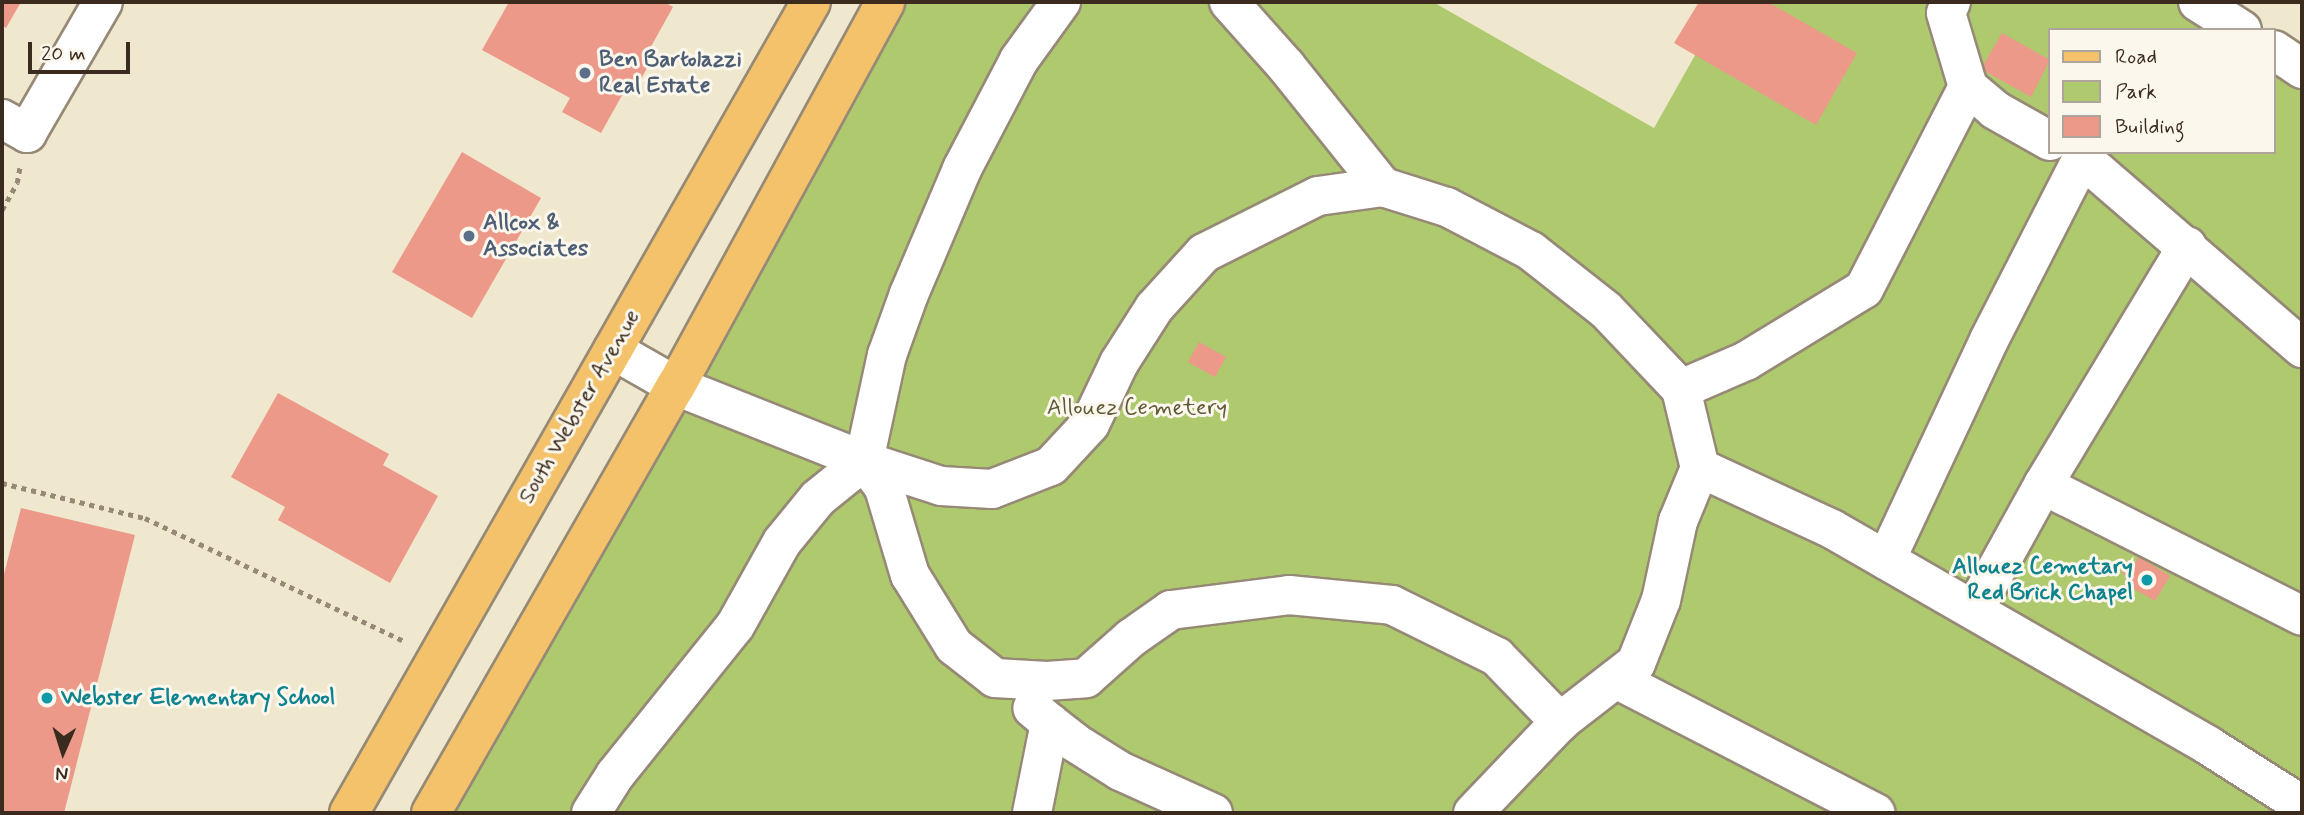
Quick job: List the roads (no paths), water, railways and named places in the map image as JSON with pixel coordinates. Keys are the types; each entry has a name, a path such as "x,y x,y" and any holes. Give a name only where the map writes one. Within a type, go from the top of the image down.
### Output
{"main road":[{"name":"South Webster Avenue","path":"349,813 811,2"},
{"path":"431,813 676,386 885,2"}],"street":[{"path":"14,126 103,2"},
{"path":"592,813 615,775 735,626 782,542 818,498 864,461 887,355 909,294 962,169 1019,60 1061,2"},
{"path":"1229,2 1286,66 1383,187"},
{"path":"1951,2 1946,13 1968,87 1995,110 2048,139"},
{"path":"2198,2 2239,28"},
{"path":"2276,51 2302,69"},
{"path":"1681,389 1746,361 1864,289 1968,87"},
{"path":"1886,560 1989,340 2066,154"},
{"path":"2073,154 2187,246 2302,348"},
{"path":"613,350 676,386 864,461 941,486 992,489 1051,467 1090,424 1119,363 1154,308 1204,253 1318,196 1383,187 1447,207 1531,251 1606,310 1681,389 1700,468 1678,521 1661,600 1636,663 1560,722 1473,813"},
{"path":"1973,610 2043,485 2187,246"},
{"path":"864,461 884,488 910,575 954,646 1074,743 1120,771 1213,813"},
{"path":"1700,468 1832,529 2209,746 2302,805"},
{"path":"2043,485 2302,616"},
{"path":"995,678 1047,681 1086,678 1131,638 1171,610 1289,595 1392,605 1497,657 1560,722"},
{"path":"1616,679 1876,813"},
{"path":"1032,813 1050,723"}],"place":[{"name":"Ben Bartolazzi Real Estate","path":"585,73"},
{"name":"Allcox & Associates","path":"469,236"},
{"name":"Allouez Cemetary Red Brick Chapel","path":"2147,580"},
{"name":"Webster Elementary School","path":"47,698"}],"park label":[{"name":"Allouez Cemetery","path":"1137,408"}]}
